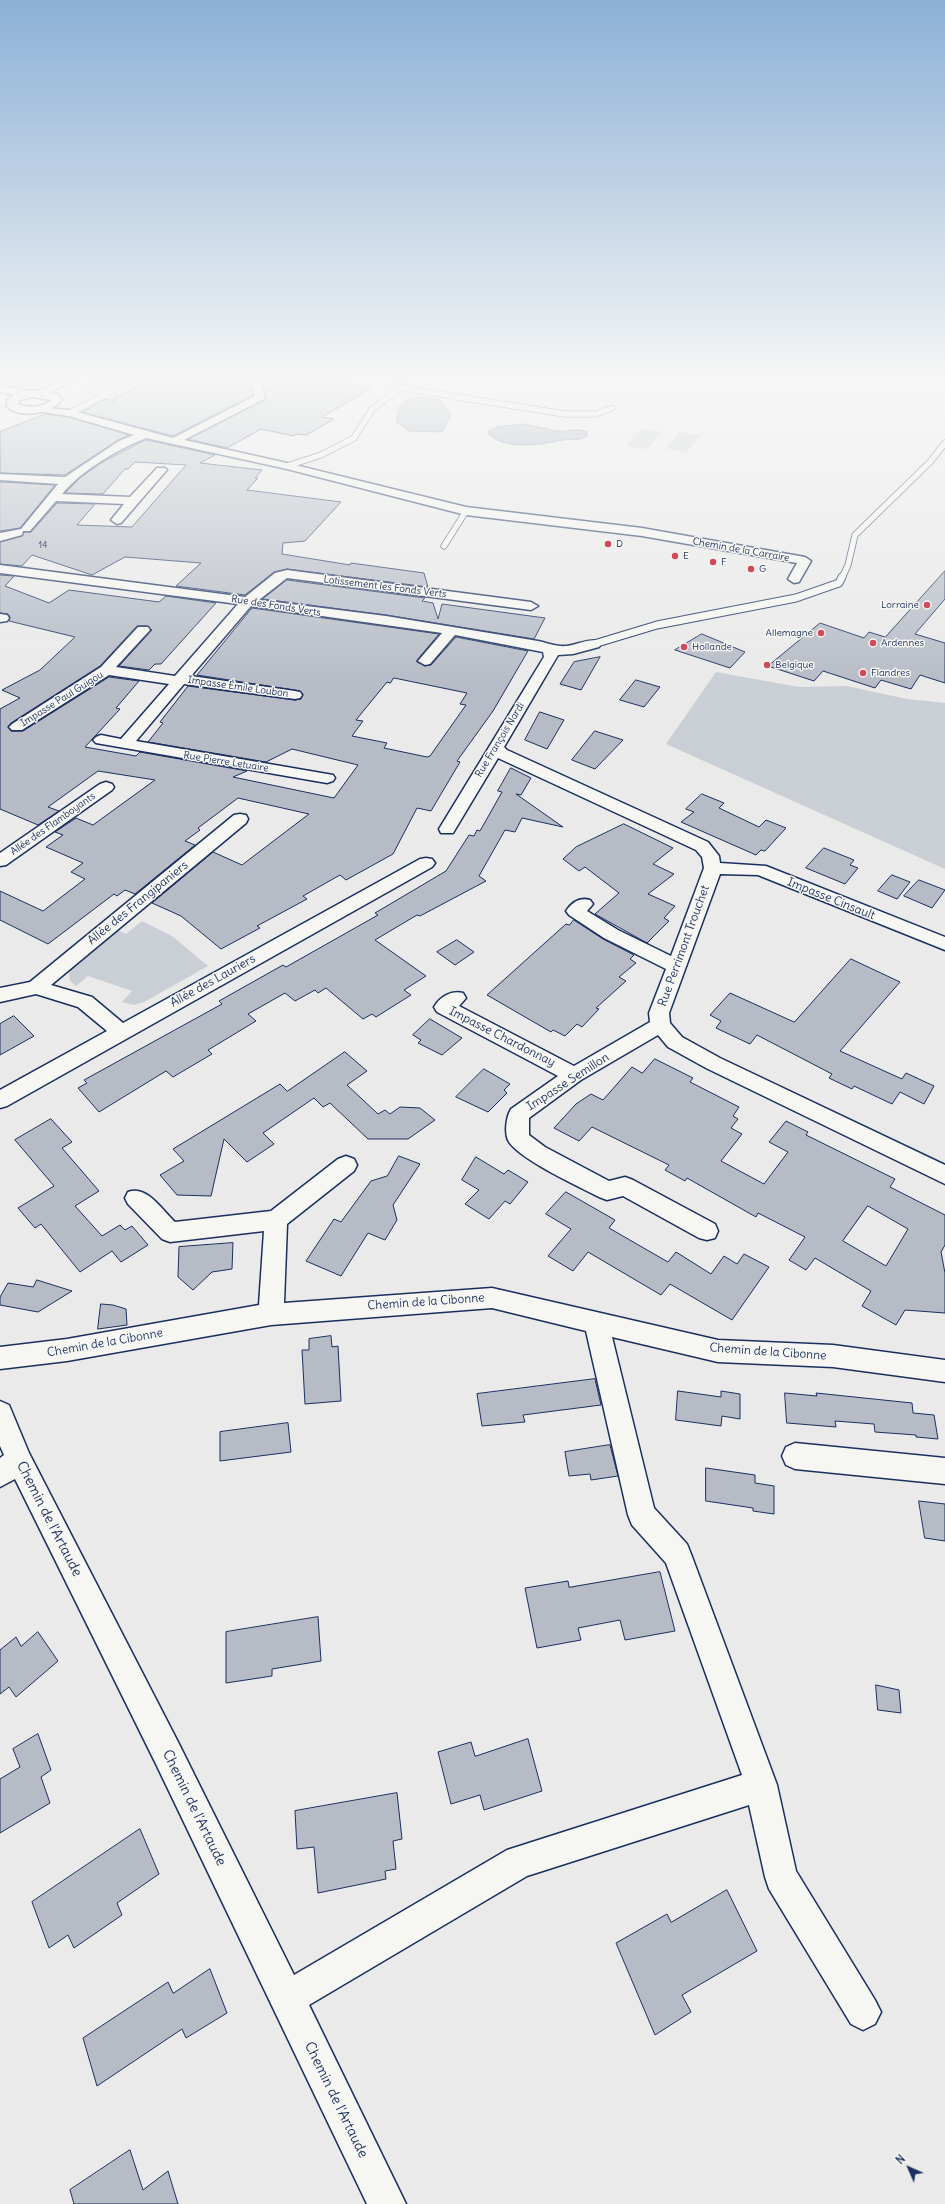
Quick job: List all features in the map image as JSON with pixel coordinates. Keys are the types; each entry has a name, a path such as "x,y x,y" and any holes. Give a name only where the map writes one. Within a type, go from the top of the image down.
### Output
{"street":[{"path":"0,537 22,530 66,482"},
{"path":"117,520 150,482"},
{"name":"Chemin de la Carraire","path":"350,482 466,511 642,532 805,561 794,579"},
{"path":"53,497 133,501"},
{"name":"Rue des Fonds Verts","path":"0,570 451,630 538,645 550,651"},
{"name":"Lotissement les Fonds Verts","path":"248,602 280,576 287,574 531,606"},
{"path":"125,744 248,602"},
{"name":"Impasse Paul Guigou","path":"17,727 107,670 143,630"},
{"path":"425,661 451,630"},
{"path":"550,651 573,650 594,644"},
{"name":"Rue François Nardi","path":"447,829 551,657 550,651"},
{"name":"Impasse Émile Loubon","path":"107,670 295,695"},
{"name":"Rue Pierre Letuaire","path":"101,740 327,778"},
{"path":"497,748 501,753 702,846 710,856 713,868"},
{"name":"Allée des Flamboyants","path":"0,861 106,787"},
{"name":"Allée des Frangipaniers","path":"36,987 240,820"},
{"name":"Allée des Lauriers","path":"0,1100 426,863"},
{"name":"Impasse Cinsault","path":"713,868 760,870 945,944"},
{"name":"Rue Perrimont Trouchet","path":"660,1025 659,1013 675,966 713,868"},
{"path":"584,904 575,911 611,934 675,966"},
{"path":"0,995 36,987 85,1002 121,1032"},
{"name":"Impasse Chardonnay","path":"456,998 444,1007 574,1075"},
{"path":"660,1025 675,1042 713,1063 945,1175"},
{"name":"Impasse Semillon","path":"660,1025 574,1075 518,1115 518,1138 537,1153 607,1191 625,1186 707,1231"},
{"path":"136,1198 170,1232 276,1220 346,1164"},
{"path":"271,1314 276,1220"},
{"name":"Chemin de la Cibonne","path":"0,1358 67,1350 271,1314 492,1298 718,1351 833,1356 945,1371"},
{"path":"596,1322 642,1515 677,1554 762,1785 781,1877 863,2012"},
{"name":"Chemin de l'Artaude","path":"0,1413 9,1467 167,1753 387,2204"},
{"path":"795,1456 945,1471"},
{"path":"286,1999 519,1862 762,1785"}],"lane":[{"path":"594,644 657,625 796,598 839,583 848,565 855,535 910,482"},
{"path":"444,546 466,511"}],"shaded area":[{"path":"716,672 799,687 847,686 907,699 945,703 945,869 666,744"},
{"path":"142,921 172,936 208,966 144,1002 134,1005 122,1002 132,991 88,976 76,986 70,981 69,974 72,966 115,929 126,934"}],"building":[{"path":"0,482 55,485 20,528 0,531"},
{"path":"76,482 114,482 103,494 65,493"},
{"path":"171,482 254,482 247,490 341,502 305,541 283,543 282,554 350,565 351,563 424,573 428,587 287,569 274,572 245,595 176,586 201,563 125,557 92,575 32,555 22,566 0,564 0,542 22,536 24,532 31,532 57,503 95,504 77,525 132,527"},
{"path":"945,571 945,599 915,634 945,643 945,683 920,675 911,689 881,680 875,688 823,671 814,681 768,666 820,623 864,638 869,632 885,637"},
{"path":"0,575 14,576 5,586 49,603 69,590 159,602 166,596 216,603 161,664 155,664 149,670 119,666 152,630 148,626 137,626 100,666 11,723 8,727 11,731 23,731 109,677 139,681 116,708 120,709 85,747 136,756 140,752 247,771 233,777 334,798 358,765 292,749 266,762 148,742 163,723 160,722 188,686 295,700 301,699 303,694 300,691 197,675 252,608 439,634 417,660 417,662 425,666 431,665 456,637 528,651 493,711 457,761 460,762 431,811 417,808 393,854 346,880 340,875 303,896 307,899 257,926 260,928 221,949 181,916 152,903 213,852 242,865 309,814 238,798 198,828 200,830 185,841 195,845 135,894 125,890 117,896 114,894 48,944 0,920 0,891 43,911 85,879 71,872 83,863 46,847 63,835 55,832 76,818 93,825 155,780 98,771 48,807 59,811 38,825 0,809 0,709 20,698 2,690 40,670 75,637 9,621 10,617 8,614 0,613","holes":["394,678 467,693 460,704 466,705 430,756 427,757 384,748 387,743 352,736 363,721 356,720 387,682 390,683"]},
{"path":"287,580 425,598 422,601 433,603 438,619 442,604 545,618 534,639 386,615 263,599"},
{"path":"702,634 745,652 730,668 675,650"},
{"path":"600,657 581,690 560,684 574,662"},
{"path":"636,680 660,687 644,707 620,700"},
{"path":"540,712 564,720 547,749 525,740"},
{"path":"595,731 623,740 595,769 572,760"},
{"path":"511,768 531,778 521,795 516,794 563,827 522,818 515,832 505,830 479,876 486,881 420,916 417,915 375,940 426,976 404,990 411,995 376,1017 372,1014 363,1019 326,988 318,993 315,990 295,1001 285,993 248,1014 256,1021 208,1050 212,1054 173,1077 166,1071 99,1112 78,1088 87,1083 84,1080 222,1004 219,1001 283,965 286,967 378,915 375,913 446,871 469,835 474,836 477,830 480,831 502,792 498,791"},
{"path":"702,794 724,803 719,808 759,827 766,820 786,828 765,851 761,850 756,855 681,822 694,812 686,809"},
{"path":"624,824 673,848 653,864 674,874 648,894 675,906 664,918 669,921 647,943 595,914 619,893 585,867 579,871 563,859 576,847"},
{"path":"824,848 854,860 850,865 858,868 845,884 806,868"},
{"path":"892,875 910,882 897,899 878,891"},
{"path":"919,880 945,890 932,908 904,896"},
{"path":"574,920 603,939 634,955 630,959 636,963 619,977 626,981 596,1008 599,1009 582,1027 577,1024 565,1036 553,1030 551,1032 487,995 566,924 569,925"},
{"path":"457,940 474,952 455,965 437,952"},
{"path":"851,959 900,982 840,1051 902,1079 906,1073 934,1086 924,1104 900,1092 892,1104 854,1086 852,1089 829,1078 832,1074 757,1035 750,1044 716,1028 721,1021 710,1015 730,993 794,1022"},
{"path":"14,1016 34,1036 0,1055 0,1024"},
{"path":"430,1019 462,1038 442,1055 418,1043 421,1040 413,1035"},
{"path":"345,1052 367,1071 347,1085 378,1114 385,1110 390,1114 400,1107 420,1108 435,1120 408,1139 368,1139 330,1103 323,1107 314,1098 263,1133 274,1144 247,1162 224,1139 211,1196 177,1195 160,1175 184,1161 173,1149 280,1084 287,1091"},
{"path":"655,1059 693,1078 690,1082 739,1107 733,1116 738,1119 731,1128 742,1134 721,1161 764,1184 788,1152 769,1142 786,1121 808,1132 806,1135 895,1179 890,1187 945,1215 945,1245 941,1252 945,1273 945,1313 905,1310 896,1325 862,1306 871,1291 815,1258 806,1270 789,1260 805,1237 758,1213 756,1217 687,1178 685,1181 665,1170 669,1165 592,1127 579,1141 554,1128 576,1104 591,1094 603,1100 632,1067 642,1073","holes":["868,1206 908,1229 886,1266 843,1241"]},
{"path":"484,1069 510,1084 504,1090 507,1093 488,1112 456,1097"},
{"path":"51,1119 72,1142 62,1148 99,1191 75,1206 102,1236 120,1225 125,1230 132,1226 148,1245 121,1262 112,1251 80,1272 41,1224 35,1228 18,1208 54,1186 15,1140"},
{"path":"399,1156 420,1164 393,1205 397,1220 385,1240 368,1233 341,1276 306,1261 334,1219 341,1222 371,1181 387,1176"},
{"path":"476,1157 504,1174 508,1170 528,1182 510,1204 505,1201 489,1219 465,1204 479,1190 462,1180"},
{"path":"566,1192 615,1220 609,1228 668,1262 676,1252 711,1274 724,1256 737,1264 744,1254 769,1267 732,1320 670,1284 661,1295 588,1252 573,1271 548,1256 571,1229 546,1214"},
{"path":"233,1243 232,1269 212,1272 193,1290 178,1277 179,1247"},
{"path":"37,1280 72,1291 38,1312 0,1305 0,1297 8,1283 33,1287"},
{"path":"101,1304 113,1305 126,1309 127,1325 98,1329"},
{"path":"331,1336 332,1347 338,1346 341,1401 305,1404 302,1350 309,1350 309,1339"},
{"path":"595,1379 601,1405 523,1415 525,1422 482,1426 477,1394"},
{"path":"678,1391 721,1397 721,1391 740,1394 740,1419 722,1416 721,1426 676,1420"},
{"path":"785,1393 817,1396 816,1393 912,1403 913,1413 934,1415 938,1439 916,1437 916,1435 875,1432 874,1424 835,1421 836,1427 787,1423"},
{"path":"288,1423 291,1452 220,1461 220,1432"},
{"path":"610,1445 618,1476 591,1480 590,1474 569,1476 565,1452"},
{"path":"706,1468 755,1475 755,1483 774,1486 774,1514 753,1511 753,1508 706,1501"},
{"path":"919,1501 945,1504 945,1541 925,1538"},
{"path":"660,1572 675,1631 625,1640 620,1620 578,1628 581,1640 537,1648 525,1588 568,1581 569,1587"},
{"path":"318,1617 321,1661 272,1669 272,1676 226,1683 226,1632"},
{"path":"38,1632 58,1661 16,1697 9,1687 0,1694 0,1650 16,1637 21,1646"},
{"path":"876,1685 899,1690 901,1713 878,1710"},
{"path":"38,1734 51,1770 41,1777 50,1803 0,1833 0,1779 20,1767 13,1749"},
{"path":"528,1739 542,1791 484,1810 480,1795 451,1804 438,1752 471,1742 475,1756"},
{"path":"397,1793 402,1839 393,1841 396,1869 385,1871 386,1879 318,1893 314,1847 297,1849 295,1811"},
{"path":"140,1829 159,1874 117,1903 122,1915 74,1948 68,1935 49,1948 32,1902"},
{"path":"727,1890 757,1951 682,1995 691,2012 655,2035 616,1943 667,1914 671,1922"},
{"path":"210,1969 227,2013 186,2038 182,2029 97,2086 83,2038 168,1982 173,1993"},
{"path":"130,2150 143,2190 168,2171 178,2204 74,2204 70,2190"}],"place":[{"name":"D","path":"608,544"},
{"name":"E","path":"675,556"},
{"name":"F","path":"713,562"},
{"name":"G","path":"751,569"},
{"name":"Lorraine","path":"927,605"},
{"name":"Allemagne","path":"821,633"},
{"name":"Ardennes","path":"873,643"},
{"name":"Hollande","path":"684,647"},
{"name":"Belgique","path":"767,665"},
{"name":"Flandres","path":"863,673"}]}
